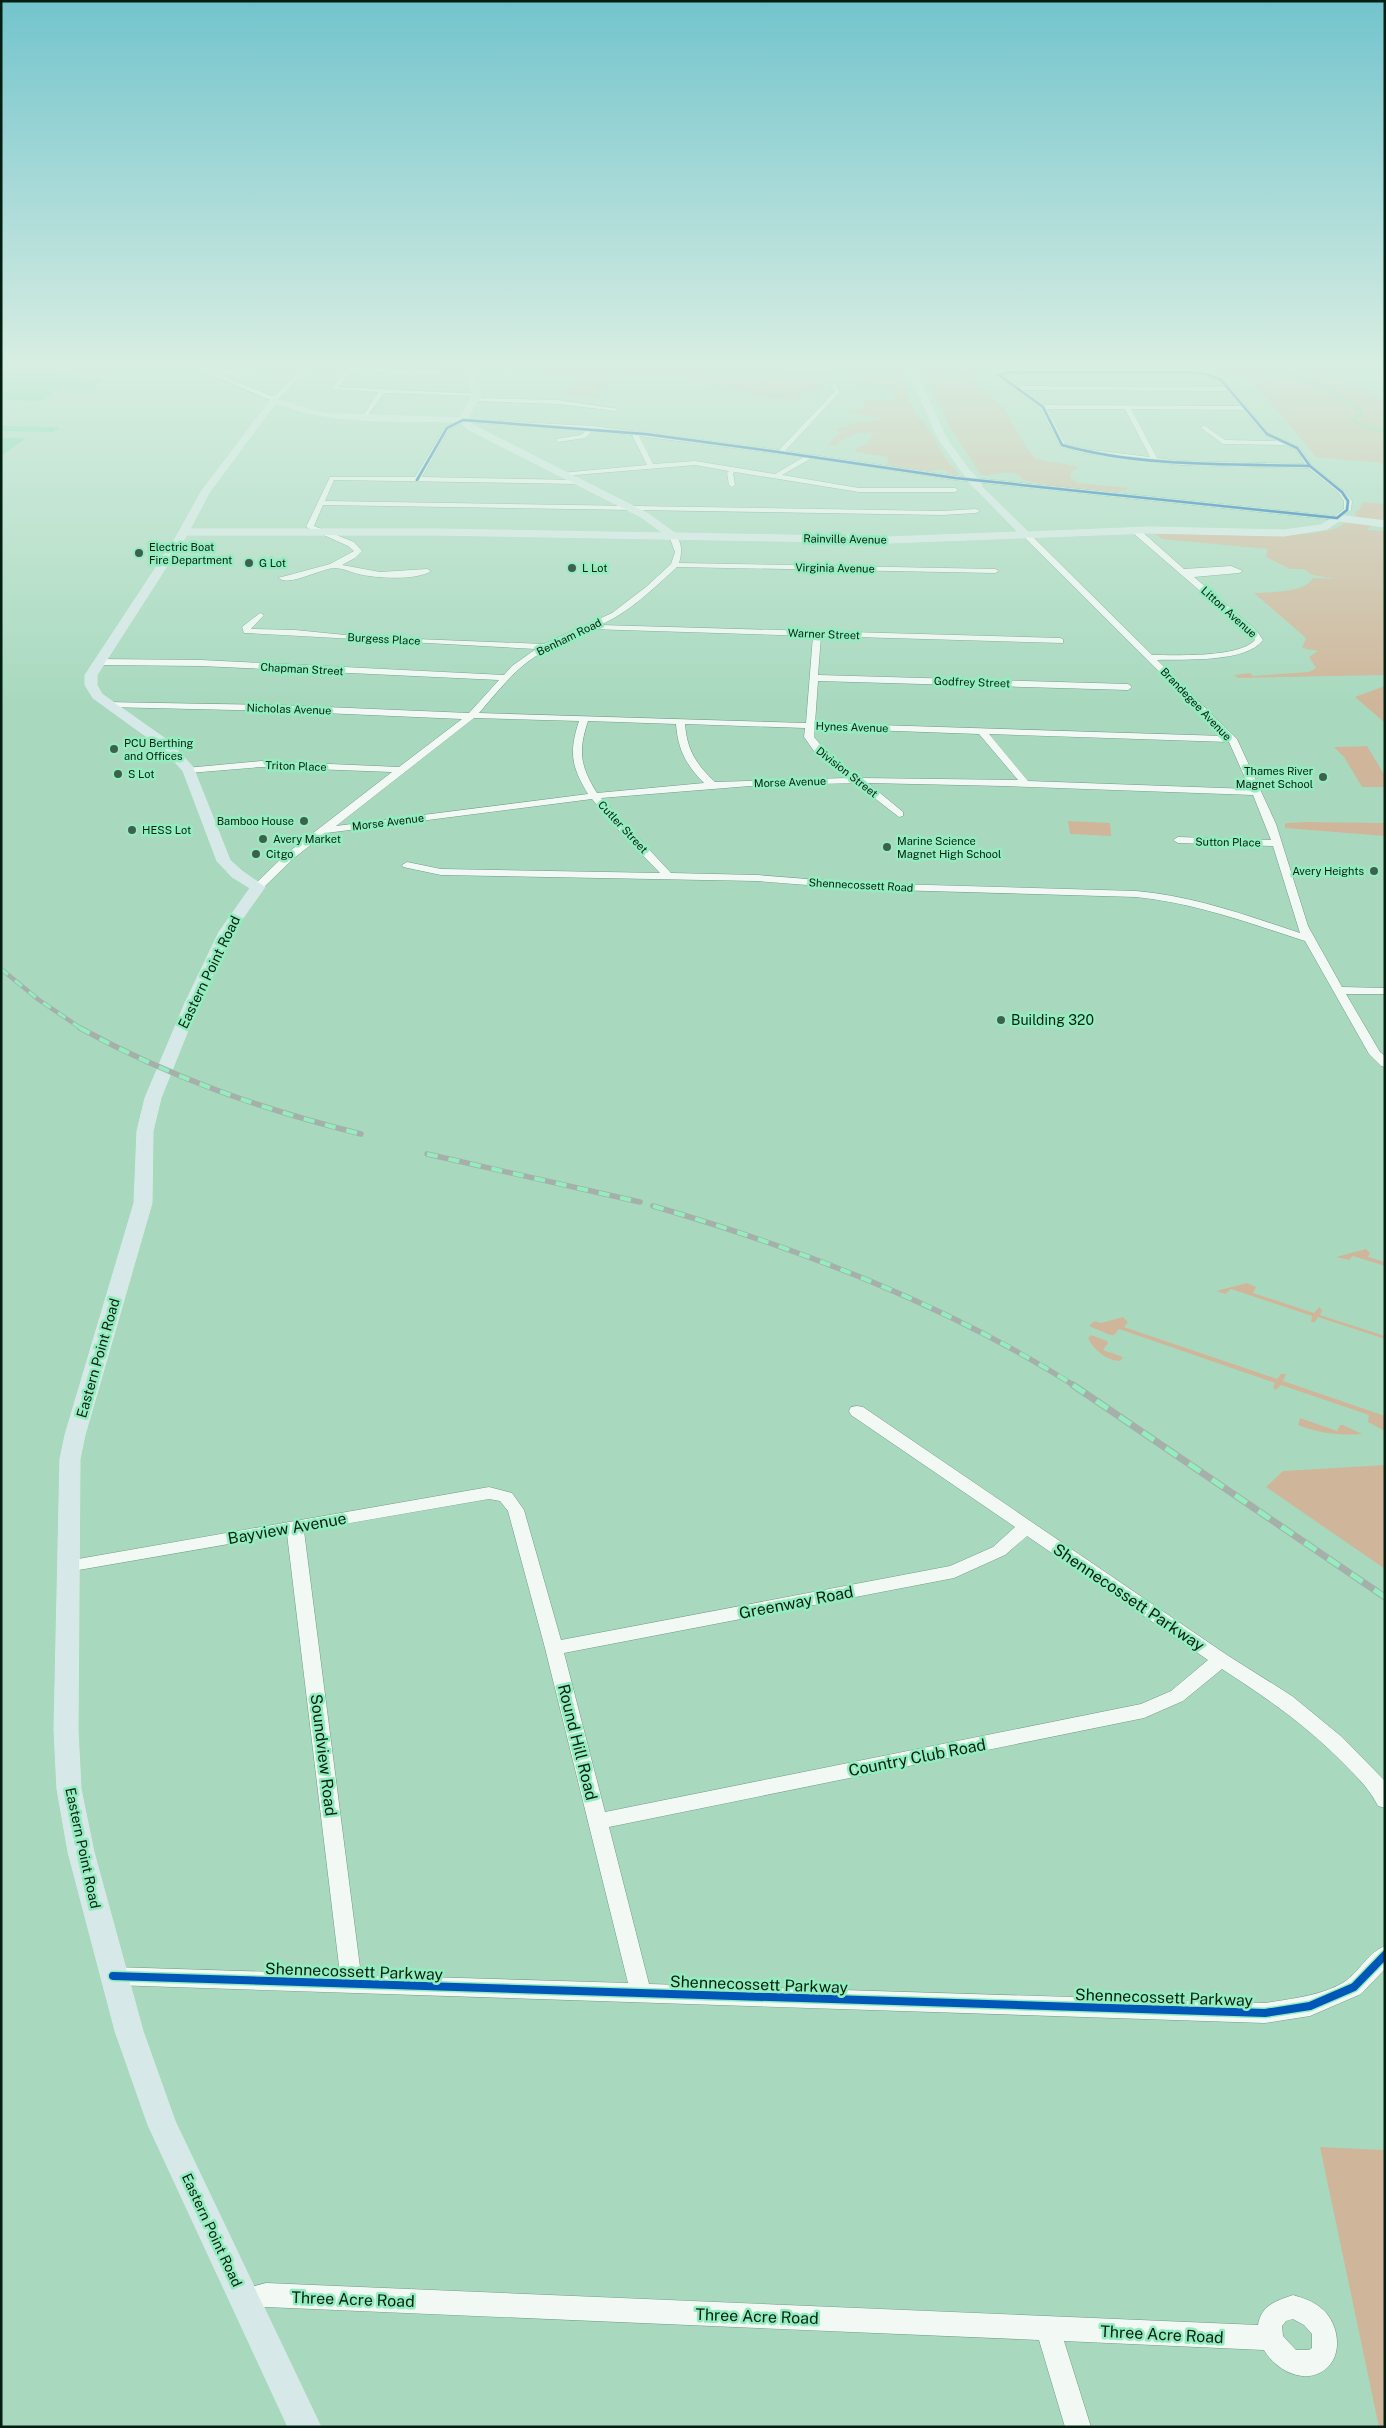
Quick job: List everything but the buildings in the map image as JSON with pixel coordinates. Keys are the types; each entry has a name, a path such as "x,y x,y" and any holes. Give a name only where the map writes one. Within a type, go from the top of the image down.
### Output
{"main road":[{"path":"218,475 205,492 184,532 98,662 91,675 91,685 97,696 166,745 189,770 224,861 238,874 258,887"},
{"path":"566,475 631,508 673,536"},
{"path":"969,475 998,509 1027,536"},
{"path":"1337,518 1385,524"},
{"name":"Rainville Avenue","path":"184,532 319,531 897,540 1136,531 1291,533 1324,527 1337,518"},
{"name":"Eastern Point Road","path":"258,887 226,932 192,1002 153,1098 145,1131 143,1203 70,1459 66,1730 69,1789 81,1852 129,2031 162,2125 305,2427"}],"street":[{"path":"417,480 420,475"},
{"path":"730,475 732,485"},
{"path":"780,475 863,490 955,490"},
{"path":"934,475 1033,488 1235,506 1337,518 1347,510 1348,501 1334,484 1322,475"},
{"path":"282,578 300,576 333,565 352,557 358,550 351,544 310,527 332,478 580,482"},
{"path":"1025,494 1033,488"},
{"path":"321,502 942,514 976,511"},
{"name":"Litton Avenue","path":"1136,531 1256,635 1259,642 1254,648 1239,652 1152,658"},
{"path":"673,536 679,552 675,565"},
{"name":"Brandegee Avenue","path":"1027,536 1232,739 1258,792 1278,843 1302,926 1310,941"},
{"path":"333,565 365,574 382,576 427,571"},
{"name":"Virginia Avenue","path":"675,565 995,571"},
{"name":"Benham Road","path":"258,887 285,861 472,716 515,668 544,647 615,615 630,605 675,565"},
{"path":"1231,568 1239,571 1185,573 1231,568"},
{"name":"Burgess Place","path":"260,615 246,627 247,631 295,632 365,639 544,647"},
{"name":"Warner Street","path":"589,627 1060,641"},
{"name":"Division Street","path":"817,634 809,737 814,746 898,814"},
{"name":"Chapman Street","path":"98,662 201,663 506,678"},
{"name":"Godfrey Street","path":"815,678 1128,687"},
{"name":"Nicholas Avenue","path":"107,704 472,716"},
{"name":"Hynes Avenue","path":"472,716 1232,739"},
{"name":"Cutler Street","path":"584,718 576,748 577,764 582,776 628,836 664,870 667,876"},
{"path":"680,722 683,750 694,767 712,785"},
{"path":"982,731 1026,784"},
{"name":"Triton Place","path":"189,770 261,764 403,770"},
{"name":"Morse Avenue","path":"326,830 594,794 712,785 858,781 1026,784 1258,792"},
{"name":"Sutton Place","path":"1178,840 1278,843"},
{"name":"Shennecossett Road","path":"407,865 441,872 774,879 858,886 1148,895 1201,904 1310,941"},
{"path":"1310,941 1375,1054 1385,1063"},
{"path":"1338,990 1385,991"},
{"name":"Shennecossett Parkway","path":"857,1411 1222,1660 1286,1701 1335,1742 1381,1790 1385,1800"},
{"name":"Bayview Avenue","path":"67,1566 489,1493 506,1496"},
{"name":"Round Hill Road","path":"506,1496 516,1510 554,1648 641,1992"},
{"name":"Soundview Road","path":"296,1527 352,1983"},
{"name":"Greenway Road","path":"554,1648 954,1572 999,1550 1026,1527"},
{"name":"Country Club Road","path":"599,1821 1144,1711 1177,1696 1222,1660"},
{"name":"Shennecossett Parkway","path":"113,1976 1265,2013 1310,2006 1354,1987 1385,1955"},
{"name":"Three Acre Road","path":"244,2299 266,2295 1270,2338"},
{"path":"1048,2329 1078,2427"}],"shaded area":[{"path":"1019,475 1070,475 1077,483 1130,488 1119,492 1055,486 1022,480"},
{"path":"1363,502 1385,504 1385,520 1357,517 1355,512 1360,509"},
{"path":"1344,523 1373,524 1367,530 1385,531 1385,675 1238,678 1234,675 1250,673 1253,676 1309,672 1316,668 1309,657 1318,651 1302,648 1306,638 1254,593 1278,592 1303,587 1313,578 1337,579 1313,575 1304,569 1290,569 1266,557 1268,549 1162,539 1153,532 1285,535 1333,529"},
{"path":"1385,686 1385,723 1355,697"},
{"path":"1367,746 1385,776 1385,787 1362,787 1344,757 1334,747"},
{"path":"1068,821 1110,823 1111,836 1070,834"},
{"path":"1287,823 1385,823 1385,836 1285,828"},
{"path":"1366,1249 1370,1253 1368,1257 1385,1262 1385,1266 1353,1256 1349,1260 1336,1257"},
{"path":"1247,1283 1256,1287 1253,1293 1314,1313 1319,1307 1322,1310 1320,1315 1385,1336 1385,1339 1318,1317 1315,1322 1311,1322 1312,1316 1231,1289 1225,1294 1216,1291"},
{"path":"1123,1317 1128,1322 1124,1327 1277,1379 1281,1374 1286,1374 1283,1381 1385,1416 1385,1431 1368,1422 1369,1415 1281,1385 1276,1390 1273,1388 1275,1383 1119,1329 1114,1335 1110,1335 1089,1326 1094,1321 1101,1323"},
{"path":"1091,1335 1107,1341 1108,1343 1103,1350 1123,1357 1120,1361 1110,1359 1097,1351 1088,1338"},
{"path":"1300,1418 1337,1431 1340,1425 1343,1425 1362,1434 1338,1434 1313,1430 1298,1425"},
{"path":"1385,1465 1385,1569 1266,1487 1283,1471"},
{"path":"1320,2147 1385,2150 1385,2427 1379,2427"}],"railway":[{"path":"1,969 39,1000 82,1029"},
{"path":"80,1028 148,1062 217,1090 252,1103 361,1134"},
{"path":"427,1154 640,1202"},
{"path":"653,1206 763,1241 871,1281 975,1329 1026,1356 1075,1386"},
{"path":"1073,1385 1385,1597"}],"cycle path":[{"path":"417,480 420,475"},
{"path":"935,475 1242,506 1337,518 1347,510 1348,501 1342,492 1321,475"},
{"path":"113,1976 1265,2013 1310,2006 1354,1987 1385,1955"}],"place":[{"name":"Electric Boat Fire Department","path":"139,553"},
{"name":"G Lot","path":"249,563"},
{"name":"L Lot","path":"572,568"},
{"name":"PCU Berthing and Offices","path":"114,749"},
{"name":"S Lot","path":"118,774"},
{"name":"Thames River Magnet School","path":"1323,777"},
{"name":"Bamboo House","path":"304,821"},
{"name":"HESS Lot","path":"132,830"},
{"name":"Avery Market","path":"263,839"},
{"name":"Marine Science Magnet High School","path":"887,847"},
{"name":"Citgo","path":"256,854"},
{"name":"Avery Heights","path":"1374,871"},
{"name":"Building 320","path":"1001,1020"}]}
